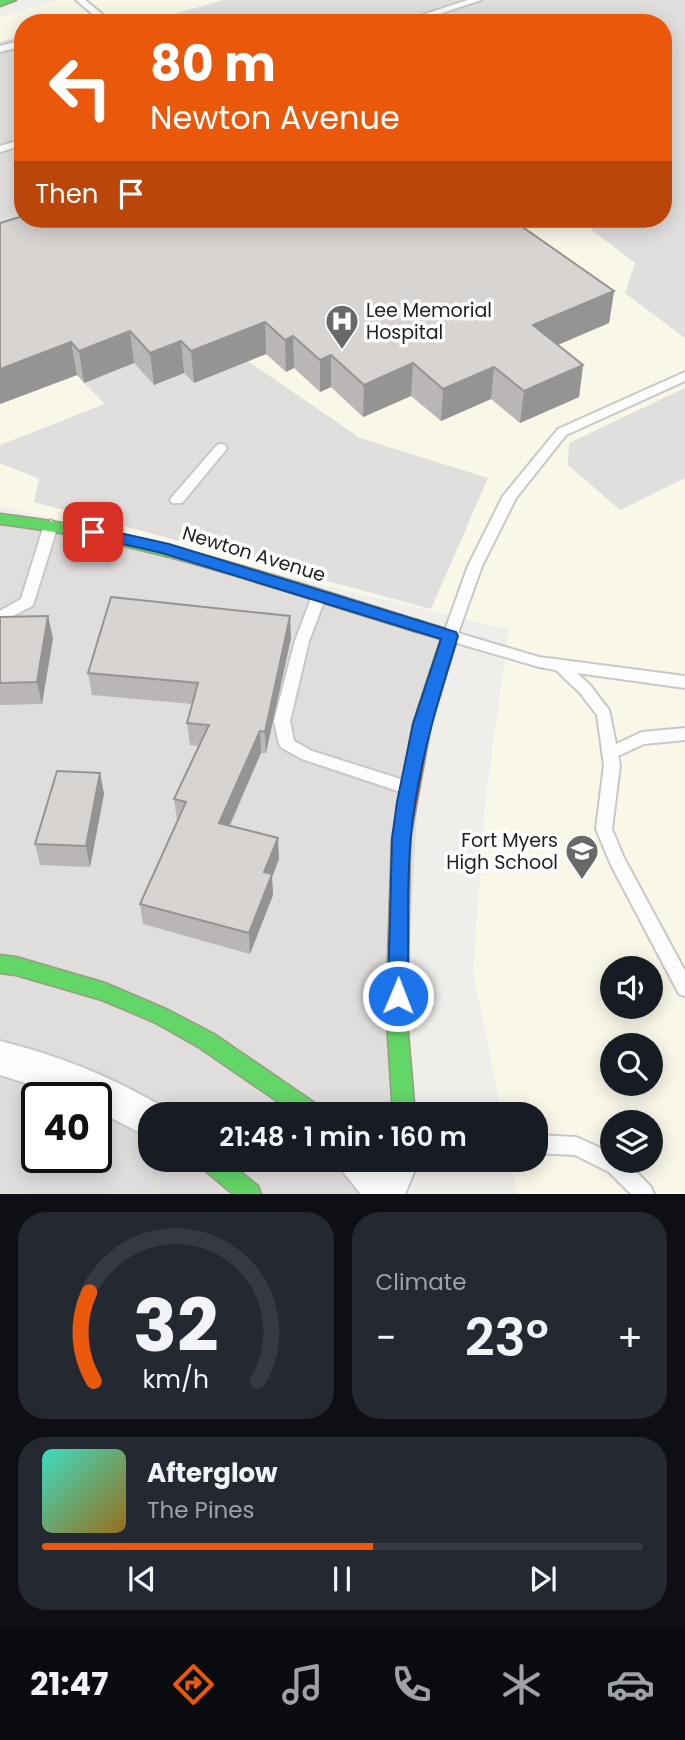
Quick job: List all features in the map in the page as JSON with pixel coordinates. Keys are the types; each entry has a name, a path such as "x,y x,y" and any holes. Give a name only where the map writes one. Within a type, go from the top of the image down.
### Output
{"street":[{"path":"0,3 11,0"},
{"name":"Newton Avenue","path":"0,519 51,524 163,548 450,636"},
{"path":"403,1102 398,1009 401,839 422,724 450,636"},
{"path":"0,964 16,966 105,992 161,1016 207,1041 296,1102"},
{"path":"0,1059 19,1062 78,1084 138,1114"},
{"path":"223,1172 250,1194"},
{"path":"372,1172 388,1185"}],"lane":[{"path":"80,0 98,14"},
{"path":"431,14 477,0"},
{"path":"685,376 562,432 510,496 475,566 450,636 539,662 685,682"},
{"path":"177,500 221,448"},
{"path":"0,618 27,602 51,524"},
{"path":"319,596 302,641 282,721 287,744 307,755 409,789"},
{"path":"560,665 585,689 604,714 612,765 604,830 617,860 685,988"},
{"path":"611,754 642,738 685,734"},
{"path":"548,1145 576,1146 616,1165 643,1194"}],"shaded area":[{"name":"Lee Memorial Hospital","path":"59,0 685,0 685,1194 517,1194 513,1172 548,1172 548,1102 499,1102 473,973 486,794 509,630 0,506 0,17"},
{"path":"224,0 685,0 685,338 625,293 635,263 589,228 672,228 672,14 174,14"},
{"path":"14,38 14,228 32,228 39,235 0,249 0,42"},
{"path":"248,361 360,438 488,478 431,609 34,502 39,479 0,463 0,445 105,404 84,383 134,363 154,385 184,373"},
{"path":"685,388 685,478 620,510 568,465 569,443"},
{"path":"0,519 114,536 450,636 422,724 401,1102 138,1102 138,1172 389,1172 386,1194 0,1194"}],"building":[{"path":"14,219 14,228 524,228 614,291 533,325 583,365 524,391 494,367 443,389 413,363 364,385 331,355 320,360 293,336 285,340 265,322 191,351 181,341 150,353 130,331 79,351 71,342 0,369 0,223"},
{"path":"111,597 290,616 265,732 260,731 219,823 278,838 264,872 272,874 249,933 140,904 186,802 174,799 209,725 187,723 198,683 88,673"},
{"path":"48,616 37,682 0,683 0,617"},
{"path":"57,771 100,773 86,846 35,844"}],"traffic: fast":[{"path":"0,3 11,0"},
{"path":"0,519 53,525 159,547 417,626"},
{"path":"398,958 397,1022 403,1102"},
{"path":"0,964 16,966 105,992 161,1016 207,1041 296,1102"},
{"path":"223,1172 250,1194"}],"traffic: jam":[{"path":"398,958 401,839 422,724 450,636 417,626"}],"place":[{"name":"Lee Memorial Hospital","path":"342,351"},
{"name":"Fort Myers High School","path":"582,881"}],"route":[{"path":"93,532 163,548 450,636 422,724 406,802 401,839 398,996"}]}
